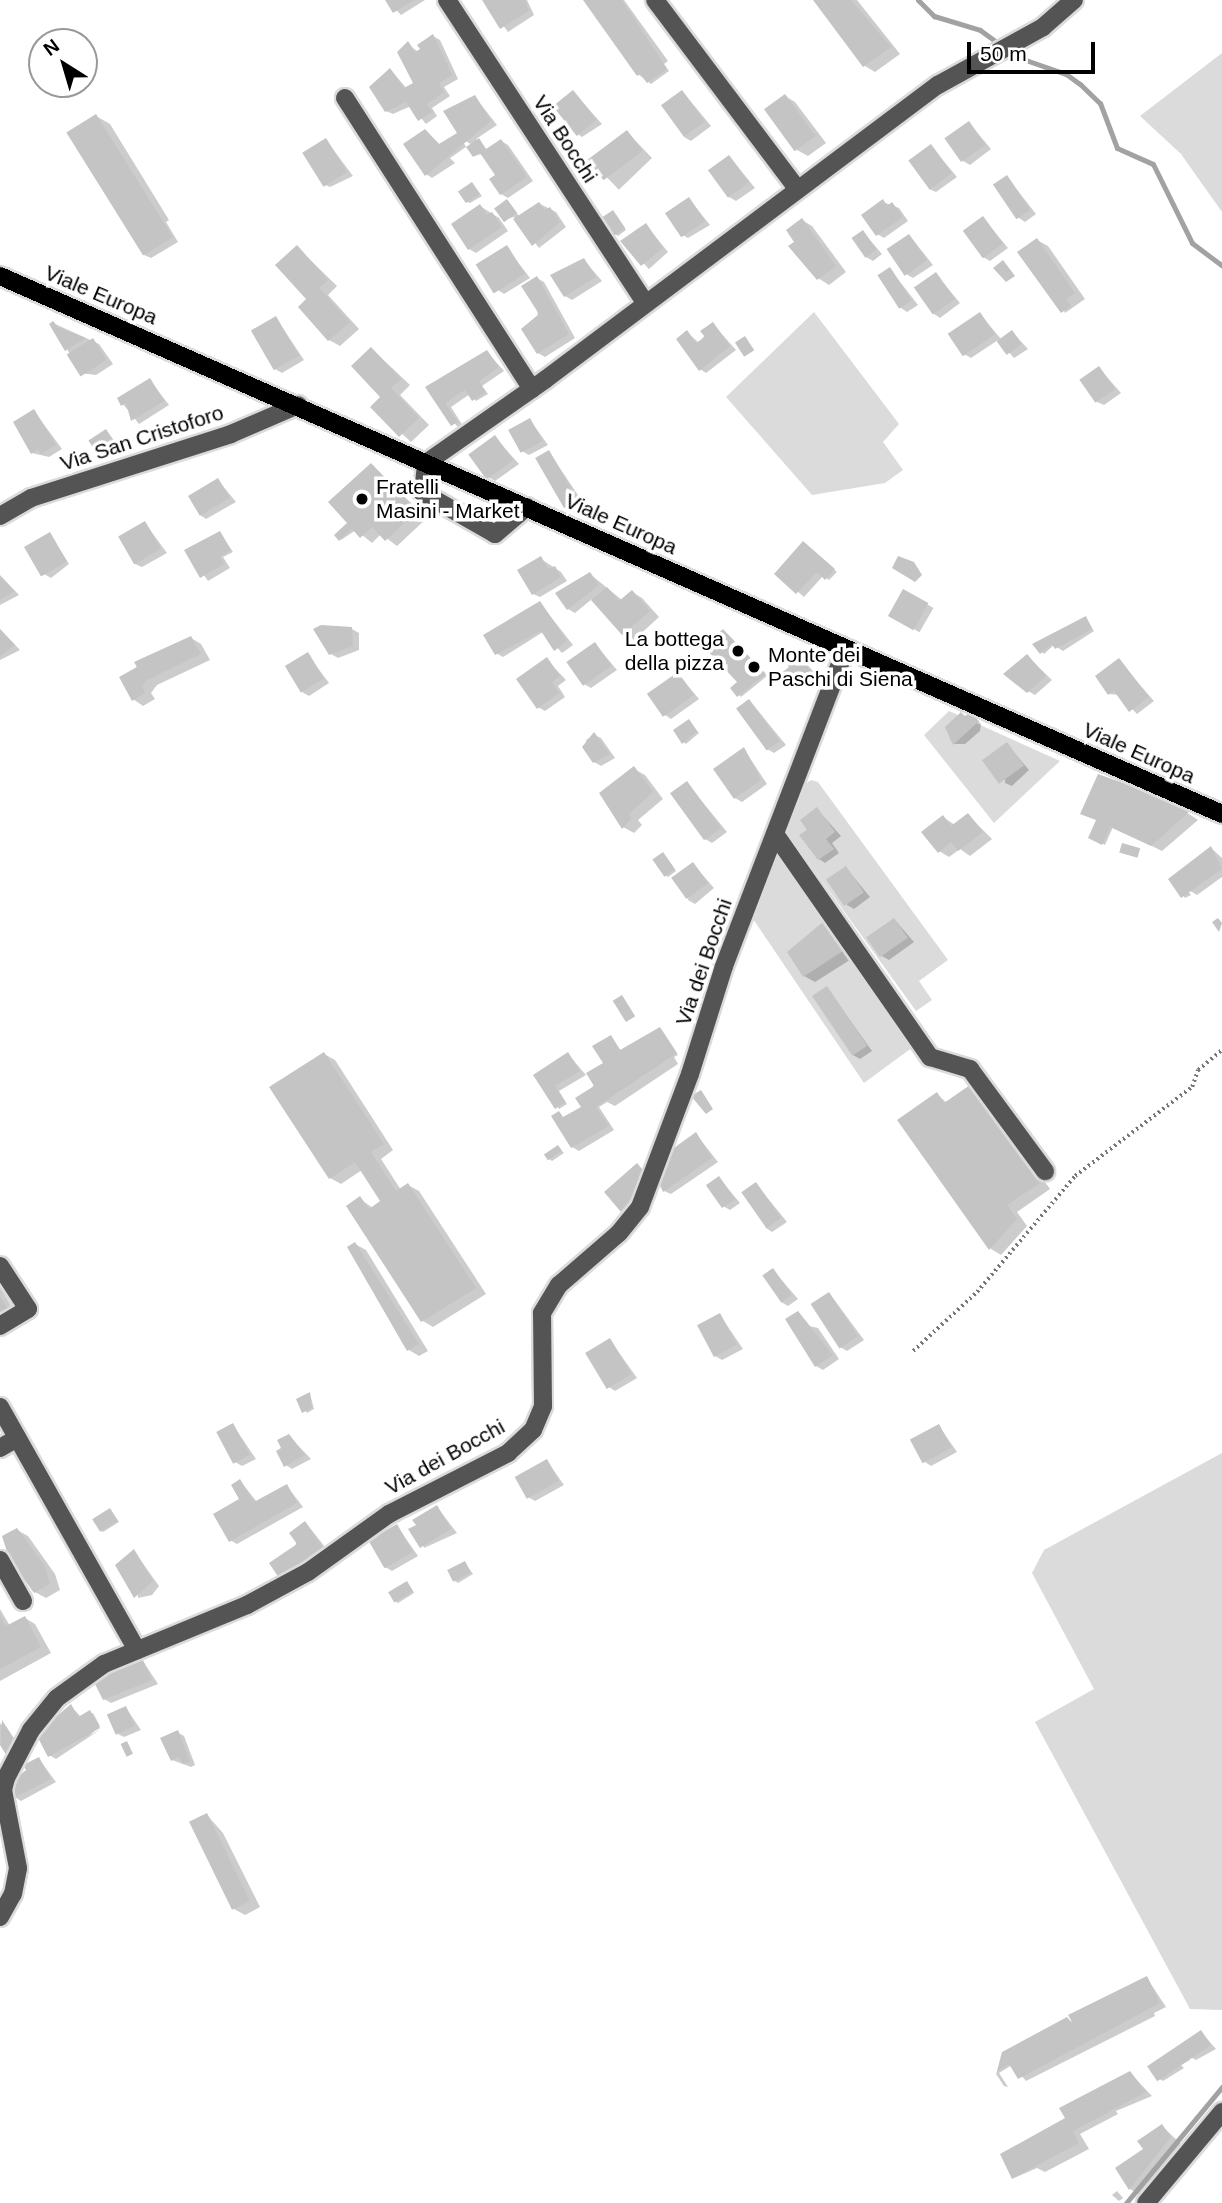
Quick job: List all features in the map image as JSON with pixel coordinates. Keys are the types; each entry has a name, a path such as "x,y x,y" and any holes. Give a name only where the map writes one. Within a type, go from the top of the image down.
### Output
{"main road":[{"name":"Viale Europa","path":"0,276 1222,814"}],"street":[{"name":"Via Bocchi","path":"447,0 645,303"},
{"path":"655,0 796,187"},
{"path":"527,507 495,534 423,493 426,463 532,389 796,187 938,85 1020,41 1074,0"},
{"path":"345,98 532,389"},
{"name":"Via San Cristoforo","path":"0,516 31,498 231,434 298,405"},
{"name":"Via dei Bocchi","path":"0,1917 13,1895 19,1868 3,1790 3,1777 31,1730 57,1698 104,1664 272,1592 388,1514 508,1453 533,1430 543,1406 542,1313 559,1285 619,1233 640,1207 775,834 846,649"},
{"path":"775,834 930,1057 970,1069 1045,1171"},
{"path":"0,1266 28,1309 0,1326"},
{"path":"0,1407 137,1650"},
{"path":"0,1448 18,1438"},
{"path":"0,1560 23,1601"},
{"path":"1146,2203 1222,2112"}],"path":[{"path":"913,1351 977,1292 1074,1176 1192,1087 1198,1070 1222,1050"}],"shaded area":[{"path":"1222,53 1222,212 1181,154 1140,116"},
{"path":"814,312 899,424 883,442 903,470 885,483 812,495 726,397"},
{"path":"949,711 1060,761 994,823 924,735"},
{"path":"811,780 818,782 948,960 919,981 932,1000 916,1011 784,828 799,788"},
{"path":"777,847 913,1047 864,1083 751,916"},
{"path":"1222,1453 1222,2010 1190,2009 1035,1722 1094,1689 1032,1573 1044,1550"}],"building":[{"path":"385,0 414,0 393,13"},
{"path":"482,0 525,0 529,11 500,29"},
{"path":"583,0 622,0 667,69 647,83 640,74 637,76"},
{"path":"813,0 851,0 891,47 863,67"},
{"path":"433,34 452,75 439,83 444,92 427,104 432,112 418,121 406,102 385,112 369,87 390,68 404,88 413,83 397,52 408,41 415,52 420,49 417,45"},
{"path":"573,90 597,120 577,136 553,106"},
{"path":"682,90 705,122 684,137 661,105"},
{"path":"785,94 816,136 795,151 764,109"},
{"path":"475,95 491,121 425,176 403,144 425,129 439,144 457,133 443,111"},
{"path":"96,114 173,237 143,256 66,133"},
{"path":"969,121 986,145 961,162 944,138"},
{"path":"627,130 643,151 604,180 588,159"},
{"path":"326,138 347,172 323,187 302,153"},
{"path":"479,138 486,149 501,139 527,177 500,195 489,179 495,175 480,153 473,157 466,147"},
{"path":"931,144 952,173 930,190 908,160"},
{"path":"729,155 749,183 728,198 708,170"},
{"path":"1007,175 1030,210 1016,219 993,185"},
{"path":"472,182 480,194 466,203 458,192"},
{"path":"689,197 705,221 681,237 665,213"},
{"path":"507,199 517,213 504,222 494,208"},
{"path":"883,199 887,206 892,202 903,217 876,236 861,215"},
{"path":"539,202 545,210 550,207 560,222 532,246 513,219"},
{"path":"480,204 487,215 492,212 502,227 468,250 451,224"},
{"path":"613,210 625,228 614,236 601,218"},
{"path":"983,216 1003,244 983,258 963,231"},
{"path":"802,218 836,266 817,280 788,246 794,242 786,230"},
{"path":"646,223 663,248 641,266 620,241"},
{"path":"863,230 877,250 865,258 852,238"},
{"path":"909,234 927,261 905,276 887,249"},
{"path":"1037,238 1075,293 1066,299 1071,306 1061,313 1017,252"},
{"path":"297,245 328,280 319,288 350,322 328,341 298,307 306,299 275,265"},
{"path":"507,245 525,274 494,293 476,265"},
{"path":"584,258 596,277 564,297 550,275"},
{"path":"1003,260 1015,276 1006,282 993,268"},
{"path":"890,267 912,301 899,309 877,275"},
{"path":"936,272 955,299 933,315 914,287"},
{"path":"537,276 569,334 537,354 521,329 539,314 521,286"},
{"path":"980,312 995,334 963,356 948,334"},
{"path":"276,316 299,356 274,370 251,330"},
{"path":"53,321 58,327 86,338 65,351 49,324"},
{"path":"713,322 730,346 699,371 676,339 687,330 696,343 705,337 700,331"},
{"path":"1012,330 1022,344 1007,355 997,341"},
{"path":"745,336 754,350 744,357 735,343"},
{"path":"93,338 107,360 80,376 67,354"},
{"path":"371,347 401,379 391,388 419,418 399,437 370,407 380,397 351,366"},
{"path":"487,350 499,367 479,381 486,392 472,401 465,390 445,403 458,422 451,426 425,387"},
{"path":"1099,366 1115,389 1095,403 1079,380"},
{"path":"150,378 164,401 131,421 126,403 121,406 117,398"},
{"path":"34,409 56,445 41,454 38,449 31,454 13,422"},
{"path":"530,418 543,441 521,453 508,430"},
{"path":"106,429 115,443 98,455 88,440"},
{"path":"495,435 513,460 487,479 468,454"},
{"path":"549,450 578,500 564,508 535,458"},
{"path":"371,463 417,511 385,541 372,527 360,538 352,529 339,541 334,535 347,523 328,502"},
{"path":"218,478 230,498 200,516 188,496"},
{"path":"145,521 161,549 134,564 118,536"},
{"path":"220,531 231,550 220,557 224,564 200,578 184,550"},
{"path":"50,532 67,561 41,576 24,547"},
{"path":"803,541 835,569 825,580 817,572 796,594 774,574"},
{"path":"541,556 548,569 555,566 561,577 532,595 517,570"},
{"path":"898,556 914,562 922,575 915,582 892,568"},
{"path":"590,572 599,585 567,610 555,593"},
{"path":"0,576 14,591 0,600"},
{"path":"607,587 619,601 632,590 650,611 622,635 591,600"},
{"path":"903,589 928,603 913,630 888,616"},
{"path":"540,601 567,641 554,651 541,631 495,655 483,635"},
{"path":"1086,616 1092,629 1055,649 1052,644 1040,654 1032,644"},
{"path":"321,625 352,627 353,646 329,655 313,629"},
{"path":"0,629 15,645 0,656"},
{"path":"723,629 766,674 737,697 730,688 737,682 704,647"},
{"path":"191,636 201,654 147,680 142,686 145,693 132,701 119,677 137,667 134,662"},
{"path":"595,642 612,666 583,686 566,662"},
{"path":"795,650 811,671 789,688 779,675 789,667 783,659"},
{"path":"308,652 324,679 301,692 285,666"},
{"path":"1027,654 1046,676 1027,693 1003,674"},
{"path":"547,657 560,676 552,682 559,693 537,709 516,679"},
{"path":"1119,658 1149,697 1129,712 1114,691 1108,695 1095,676"},
{"path":"678,672 694,695 663,717 647,694"},
{"path":"749,699 780,741 767,750 736,708"},
{"path":"961,712 965,716 970,712 979,721 953,745 945,727"},
{"path":"689,719 697,731 682,744 673,730"},
{"path":"594,732 610,754 593,763 582,747"},
{"path":"1007,742 1024,765 999,784 982,760"},
{"path":"744,747 761,780 734,799 713,769"},
{"path":"634,766 653,792 629,814 632,818 622,829 599,793"},
{"path":"1098,774 1189,812 1151,846 1110,827 1102,845 1088,838 1096,820 1080,814"},
{"path":"687,781 721,828 704,840 670,793"},
{"path":"817,807 835,832 826,839 834,849 818,860 799,835 807,830 800,820"},
{"path":"968,813 983,832 958,851 951,842 938,853 921,832 943,815 951,826"},
{"path":"1122,843 1140,848 1138,858 1119,853"},
{"path":"1211,846 1222,869 1181,898 1168,879"},
{"path":"663,852 675,869 664,877 652,859"},
{"path":"693,862 708,883 686,899 671,878"},
{"path":"846,866 864,893 844,906 826,879"},
{"path":"894,918 908,938 880,957 866,938"},
{"path":"1218,918 1222,923 1219,932 1212,922"},
{"path":"824,921 843,951 803,977 787,952"},
{"path":"827,986 867,1046 852,1056 812,996"},
{"path":"622,995 635,1016 626,1022 613,1001"},
{"path":"660,1027 677,1053 596,1107 609,1126 571,1148 551,1116 559,1111 563,1117 581,1107 575,1098 594,1086 586,1073 603,1063 592,1046 611,1035 620,1050"},
{"path":"324,1052 384,1144 371,1152 396,1191 408,1183 476,1288 421,1322 346,1206 360,1196 369,1209 380,1201 355,1162 329,1179 269,1087"},
{"path":"568,1052 580,1071 555,1086 565,1102 555,1109 533,1075"},
{"path":"970,1085 1040,1183 1007,1205 1017,1219 989,1250 897,1120 937,1092 944,1103"},
{"path":"701,1090 713,1109 706,1114 691,1096"},
{"path":"696,1132 712,1158 663,1192 657,1179 667,1153"},
{"path":"558,1145 562,1151 548,1160 544,1155"},
{"path":"637,1163 647,1175 621,1212 604,1192"},
{"path":"719,1176 735,1199 722,1208 706,1185"},
{"path":"756,1182 781,1218 766,1228 741,1192"},
{"path":"355,1242 419,1344 407,1351 347,1247"},
{"path":"773,1268 792,1295 781,1302 762,1275"},
{"path":"829,1292 858,1336 839,1348 811,1304"},
{"path":"0,1296 12,1316 0,1323"},
{"path":"798,1311 833,1355 815,1367 785,1319"},
{"path":"720,1313 737,1345 714,1357 697,1325"},
{"path":"610,1338 632,1374 607,1389 585,1353"},
{"path":"310,1392 312,1408 302,1413 296,1399"},
{"path":"233,1423 250,1455 233,1464 216,1432"},
{"path":"939,1424 952,1448 923,1463 910,1439"},
{"path":"289,1434 305,1455 284,1467 276,1451 281,1448 277,1440"},
{"path":"547,1459 559,1481 527,1499 515,1477"},
{"path":"240,1479 254,1502 287,1484 297,1503 229,1542 213,1514 239,1499 231,1485"},
{"path":"437,1505 451,1529 420,1548 408,1529 416,1525 412,1520"},
{"path":"110,1508 118,1521 100,1532 92,1519"},
{"path":"305,1521 323,1548 279,1578 269,1563 297,1544 289,1533"},
{"path":"397,1524 413,1552 384,1568 368,1541"},
{"path":"17,1528 45,1566 50,1584 34,1593 9,1558 2,1536"},
{"path":"134,1549 153,1581 134,1598 115,1565"},
{"path":"465,1561 471,1573 453,1582 447,1570"},
{"path":"407,1581 413,1591 394,1603 388,1592"},
{"path":"0,1615 6,1626 25,1616 41,1647 0,1669"},
{"path":"141,1656 152,1680 103,1700 93,1680"},
{"path":"71,1704 78,1717 90,1710 100,1728 48,1757 36,1734"},
{"path":"126,1706 135,1726 116,1735 107,1715"},
{"path":"2,1720 15,1740 8,1758 0,1745"},
{"path":"178,1730 190,1761 183,1764 179,1757 171,1761 160,1738"},
{"path":"127,1741 133,1754 127,1757 121,1744"},
{"path":"39,1757 51,1779 13,1798 9,1784 26,1770 23,1765"},
{"path":"207,1813 250,1901 232,1910 189,1822"},
{"path":"1147,1976 1160,2003 1018,2079 1009,2064 997,2071 1002,2052 1067,2017 1075,2027 1068,2015"},
{"path":"1201,2030 1211,2045 1157,2081 1147,2066"},
{"path":"1130,2071 1146,2092 1073,2131 1079,2143 1012,2179 1000,2154 1065,2118 1059,2108"},
{"path":"1162,2124 1171,2137 1129,2190 1115,2168 1143,2149 1137,2141"}],"waterway":[{"path":"918,0 934,16 980,30 1017,57 1066,74 1080,84 1100,103 1117,148 1153,164 1192,243 1222,266"},
{"path":"1126,2203 1222,2087"}],"place":[{"name":"Fratelli Masini - Market","path":"362,499"},
{"name":"La bottega della pizza","path":"738,651"},
{"name":"Monte dei Paschi di Siena","path":"754,667"}]}
